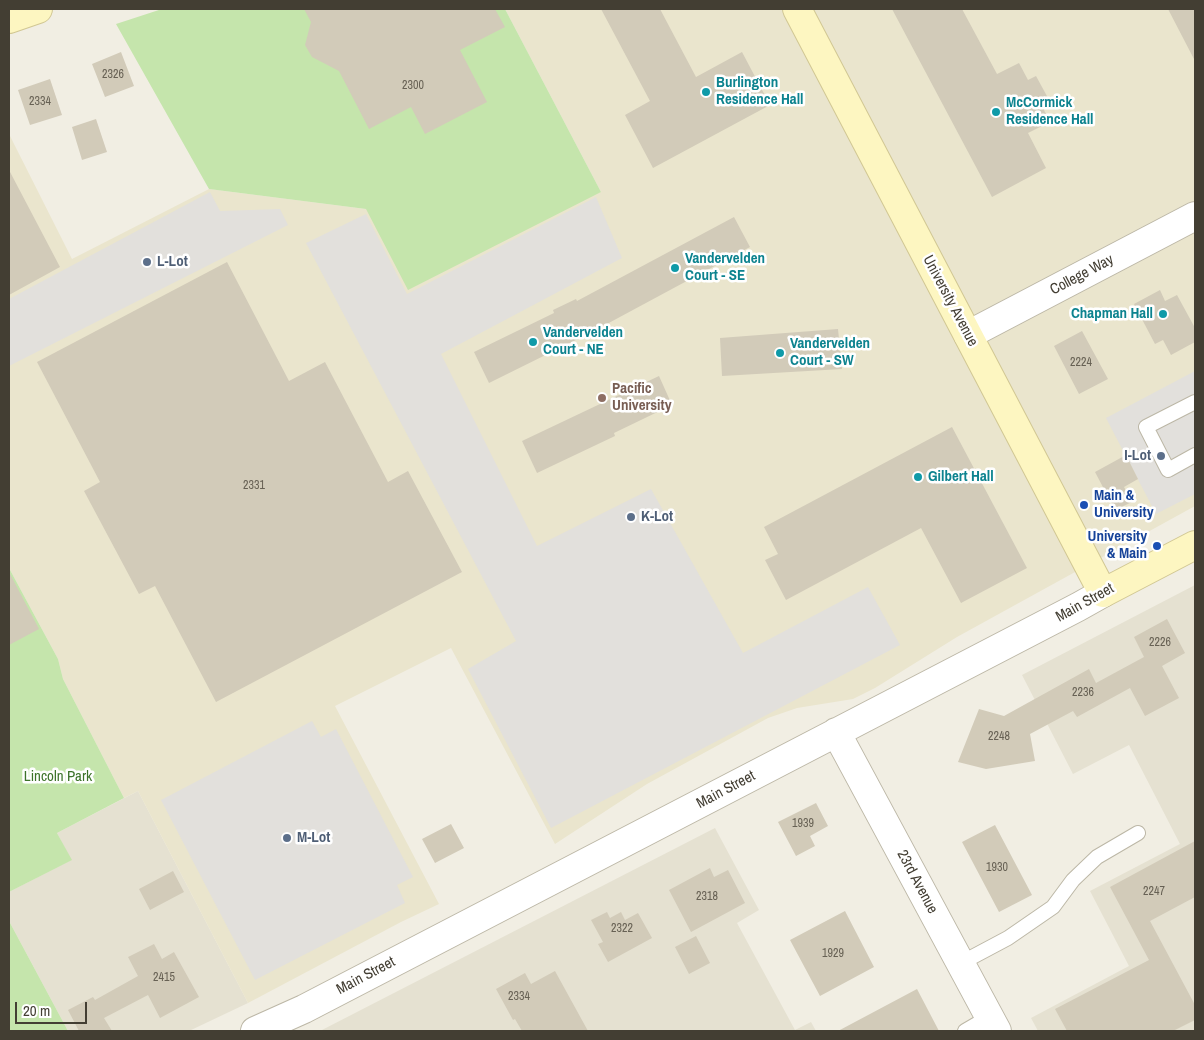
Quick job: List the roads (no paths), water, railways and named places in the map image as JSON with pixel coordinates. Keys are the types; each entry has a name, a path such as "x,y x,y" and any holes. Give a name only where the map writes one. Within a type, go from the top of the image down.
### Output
{"street":[{"path":"9,19 38,9"},
{"name":"University Avenue","path":"797,9 1103,592"},
{"name":"College Way","path":"968,335 1195,216"},
{"name":"Main Street","path":"255,1031 304,1009 1061,617 1103,592 1195,544"},
{"name":"23rd Avenue","path":"836,732 993,1024"}],"lane":[{"path":"1195,402 1146,427 1168,470 1195,455"},
{"path":"961,963 1008,938 1053,907 1073,880 1097,857 1138,833"},
{"path":"964,1031 993,1024"}],"place":[{"name":"Burlington Residence Hall","path":"706,92"},
{"name":"McCormick Residence Hall","path":"996,112"},
{"name":"L-Lot","path":"147,262"},
{"name":"Vandervelden Court - SE","path":"675,268"},
{"name":"Chapman Hall","path":"1163,314"},
{"name":"Vandervelden Court - NE","path":"533,342"},
{"name":"Vandervelden Court - SW","path":"780,353"},
{"name":"Pacific University","path":"602,398"},
{"name":"I-Lot","path":"1161,456"},
{"name":"Gilbert Hall","path":"918,477"},
{"name":"Main & University","path":"1084,505"},
{"name":"K-Lot","path":"631,517"},
{"name":"University & Main","path":"1157,546"},
{"name":"M-Lot","path":"287,838"}],"park label":[{"name":"Lincoln Park","path":"58,777"}]}
